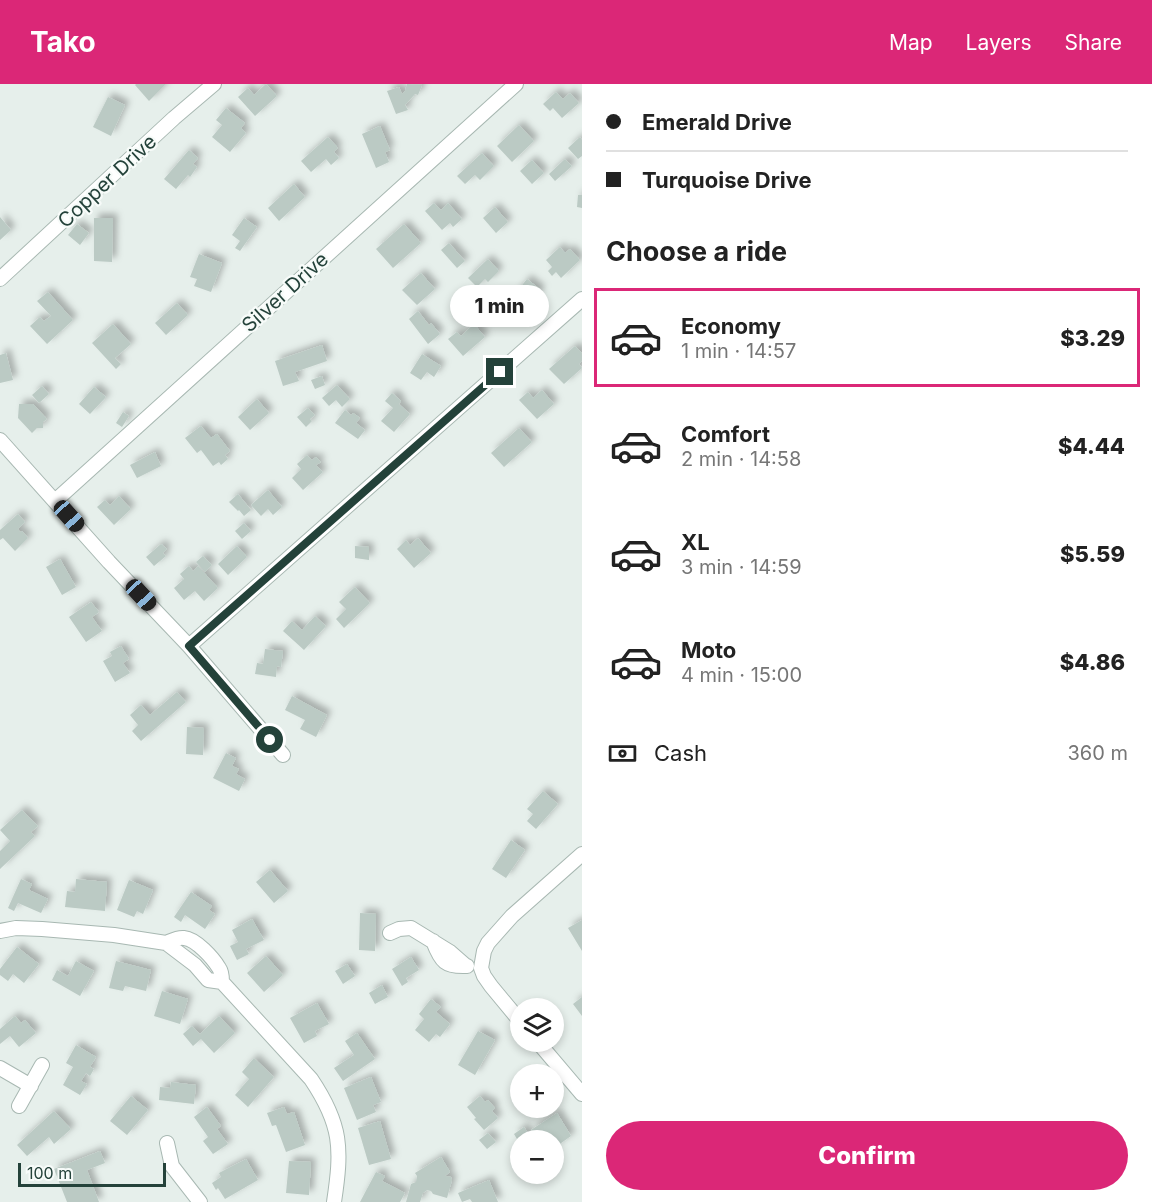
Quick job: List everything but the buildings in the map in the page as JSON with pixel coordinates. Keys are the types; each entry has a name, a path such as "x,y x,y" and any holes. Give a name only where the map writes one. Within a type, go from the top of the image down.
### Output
{"street":[{"name":"Copper Drive","path":"0,279 174,118 214,84"},
{"name":"Silver Drive","path":"55,501 516,84"},
{"path":"189,646 582,299"},
{"path":"0,440 109,562 189,646 283,755"},
{"path":"510,1010 484,976 482,963 488,943 512,916 582,854"},
{"path":"0,931 16,928 42,929 114,935 166,943 184,938 202,947 221,969 222,982 311,1079 321,1094 335,1127 339,1144 334,1202"},
{"path":"390,933 399,929 411,928 433,941 437,952 446,964 456,967 482,963"},
{"path":"546,1052 582,1094"},
{"path":"19,1106 42,1065"},
{"path":"0,1068 31,1086"},
{"path":"167,1143 172,1166 200,1202"}],"route":[{"path":"270,740 189,646 500,372"}]}
